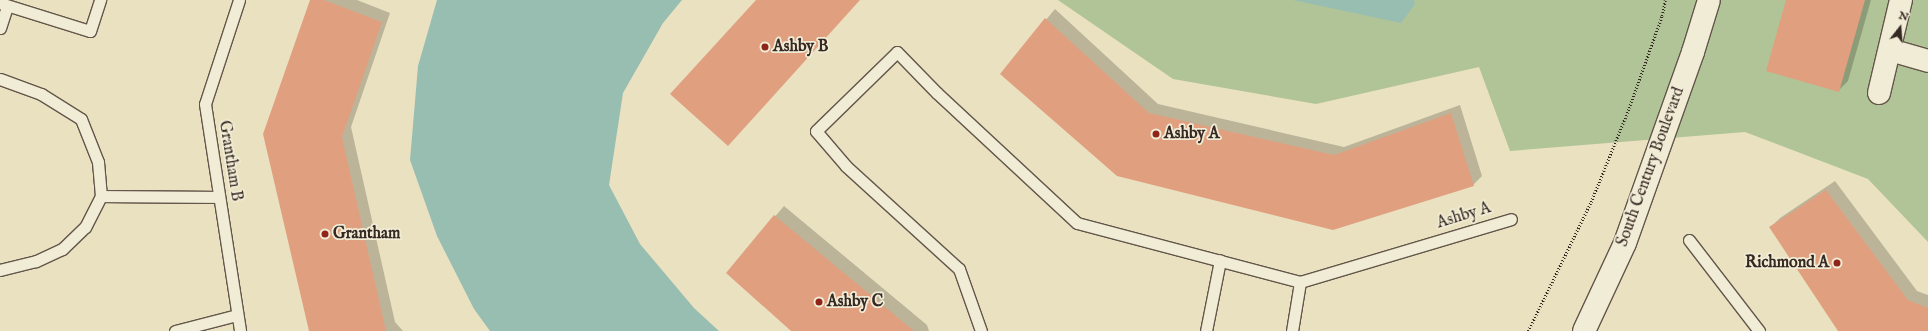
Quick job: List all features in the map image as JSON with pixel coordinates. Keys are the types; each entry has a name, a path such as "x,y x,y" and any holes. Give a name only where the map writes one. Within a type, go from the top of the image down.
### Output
{"street":[{"name":"South Century Boulevard","path":"1584,331 1628,236 1681,87 1709,0"},
{"path":"1879,92 1901,0"},
{"path":"1890,50 1928,61"}],"lane":[{"path":"0,28 3,4 90,31 100,0"},
{"name":"Grantham B","path":"239,0 205,104 240,331"},
{"path":"981,331 959,269 846,166 816,131 897,52 937,93 1077,223 1300,282 1292,331"},
{"path":"0,79 41,94 81,119 98,162 101,196 85,227 62,250 36,261 0,270"},
{"path":"101,196 219,197"},
{"name":"Ashby A","path":"1300,282 1511,219"},
{"path":"1689,240 1759,331"},
{"path":"1206,331 1220,260"},
{"path":"175,331 237,315"}],"path":[{"path":"1528,331 1591,202 1629,108 1662,16 1665,0"}],"green space":[{"path":"1058,0 1928,0 1928,242 1868,179 1745,132 1510,151 1479,67 1316,104 1173,79"}],"water":[{"path":"437,0 682,0 663,23 623,93 609,185 640,244 694,308 719,331 490,331 474,309 437,236 410,160 418,66"},
{"path":"1293,0 1414,0 1415,4 1401,23"}],"building":[{"name":"Grantham","path":"310,0 324,0 382,22 342,137 386,331 309,331 263,134"},
{"name":"Ashby B","path":"756,0 860,0 728,146 670,94"},
{"path":"1786,0 1865,0 1839,92 1766,71"},
{"name":"Ashby A","path":"1045,18 1149,113 1334,155 1451,113 1474,186 1333,230 1117,176 1000,74"},
{"name":"Richmond A","path":"1826,190 1908,300 1928,308 1928,331 1838,331 1769,227"},
{"name":"Ashby C","path":"774,215 914,331 791,331 726,273"}],"place":[{"name":"Ashby B","path":"765,47"},
{"name":"Ashby A","path":"1156,134"},
{"name":"Grantham","path":"325,234"},
{"name":"Richmond A","path":"1837,263"},
{"name":"Ashby C","path":"819,302"}]}
